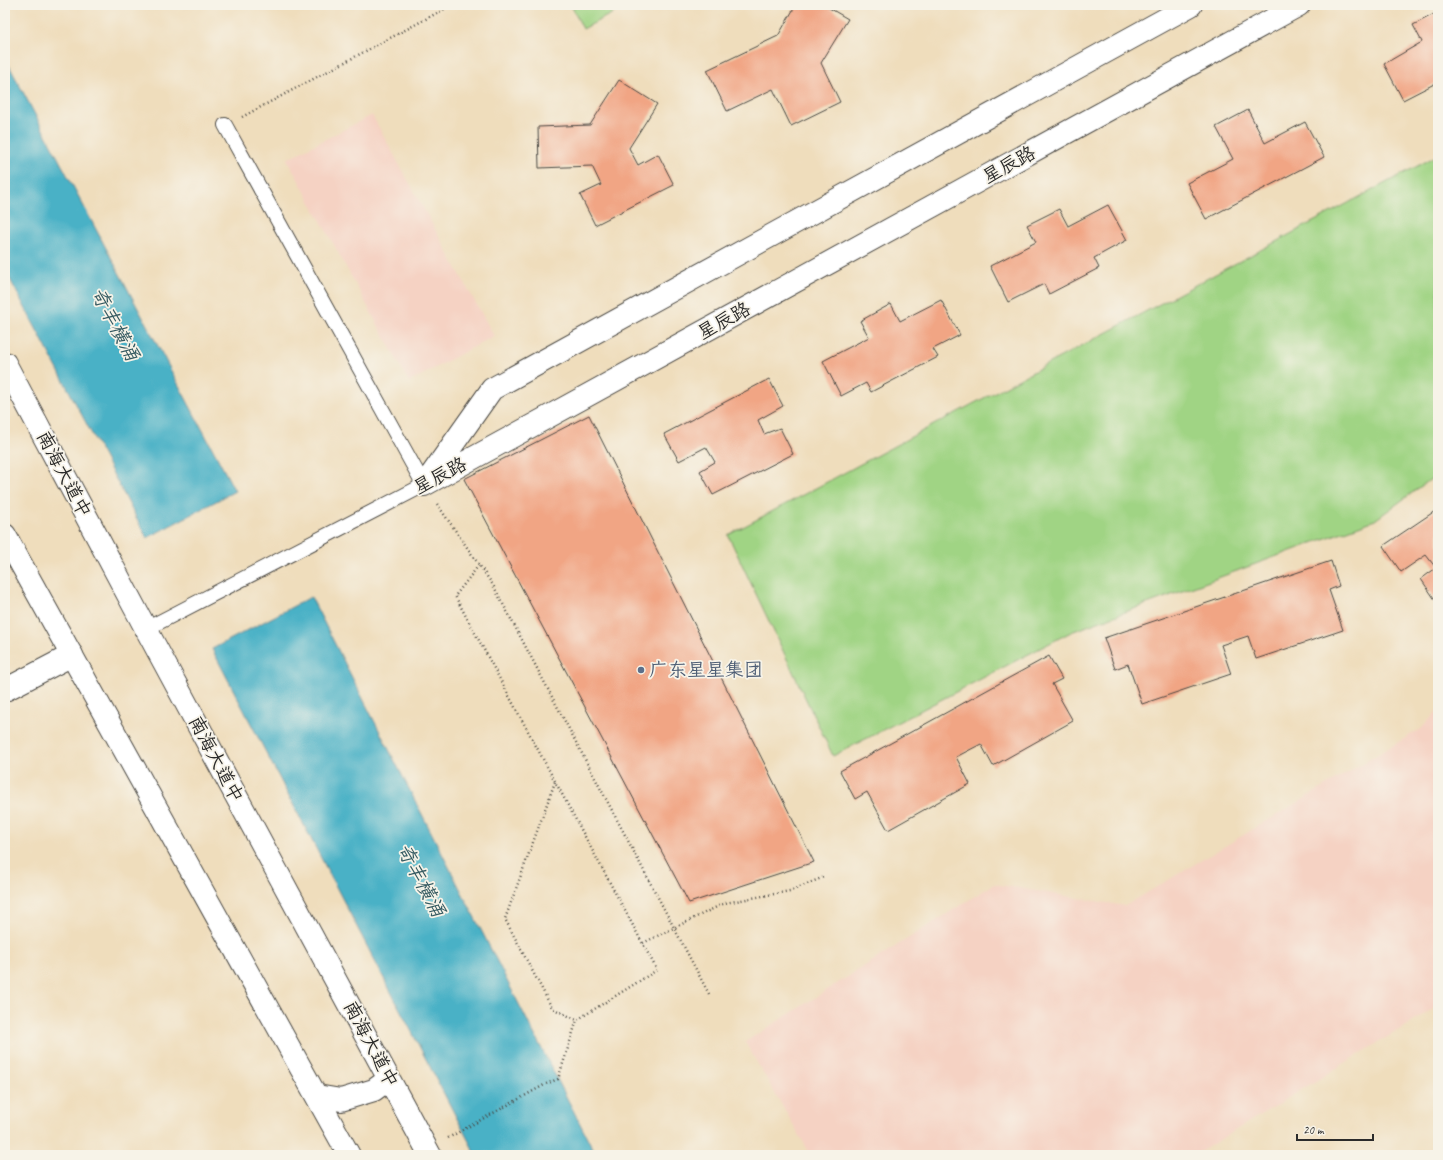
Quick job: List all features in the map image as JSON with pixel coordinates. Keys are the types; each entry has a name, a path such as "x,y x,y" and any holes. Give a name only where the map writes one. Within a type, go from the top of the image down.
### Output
{"main road":[{"path":"424,486 492,389 1191,5"},
{"name":"星辰路","path":"424,486 1299,5"},
{"name":"南海大道中","path":"5,363 146,629 430,1155"},
{"path":"5,535 349,1155"},
{"path":"5,690 72,654"},
{"path":"317,1096 341,1100 374,1090 389,1079"}],"lane":[{"path":"225,125 424,486"},
{"name":"星辰路","path":"146,629 424,486"}],"path":[{"path":"225,125 452,5"},
{"path":"424,486 493,585 709,994"},
{"path":"470,1124 558,1079 577,1020 657,970 454,596 479,565"},
{"path":"555,781 505,919 552,1008 577,1020"},
{"path":"643,943 725,903 790,891 824,877"}],"shaded area":[{"path":"372,115 494,336 409,382 287,159"},
{"path":"1438,710 1438,1006 1195,1155 811,1155 745,1042 994,884 1125,906 1422,728"}],"green space":[{"path":"571,5 628,5 583,29"},
{"path":"1438,155 1438,474 1375,520 1071,632 833,756 728,535"}],"water":[{"name":"奇丰横涌","path":"5,58 235,491 147,538 5,270"},
{"name":"奇丰横涌","path":"311,597 596,1155 476,1155 212,649"}],"building":[{"path":"796,5 824,5 848,19 821,63 840,102 791,126 773,89 727,111 707,70 778,36"},
{"path":"1438,12 1438,82 1403,100 1384,64 1422,42 1413,25"},
{"path":"619,80 657,104 629,148 638,165 658,154 674,185 595,225 580,195 601,185 592,166 539,168 538,127 590,125"},
{"path":"1248,110 1265,143 1305,122 1324,157 1206,219 1187,183 1233,159 1216,127"},
{"path":"1108,205 1127,240 1094,258 1099,268 1049,294 1044,284 1008,302 990,266 1036,242 1027,225 1059,209 1068,226"},
{"path":"941,300 960,335 933,349 938,357 871,392 866,383 841,396 823,361 869,337 860,321 891,304 900,321"},
{"path":"769,379 783,406 758,420 764,434 780,428 793,454 713,495 700,471 715,462 706,447 679,461 664,434"},
{"name":"广东星星集团","path":"589,415 814,862 689,903 464,479"},
{"path":"1438,509 1438,604 1421,579 1436,568 1426,555 1401,572 1383,546"},
{"path":"1331,561 1339,586 1329,590 1343,630 1256,659 1248,636 1221,645 1231,674 1142,704 1128,664 1115,669 1104,638"},
{"path":"1049,656 1062,679 1052,684 1073,721 993,766 981,744 956,757 970,784 888,830 867,792 855,799 840,771"}],"place":[{"name":"广东星星集团","path":"641,670"}]}
